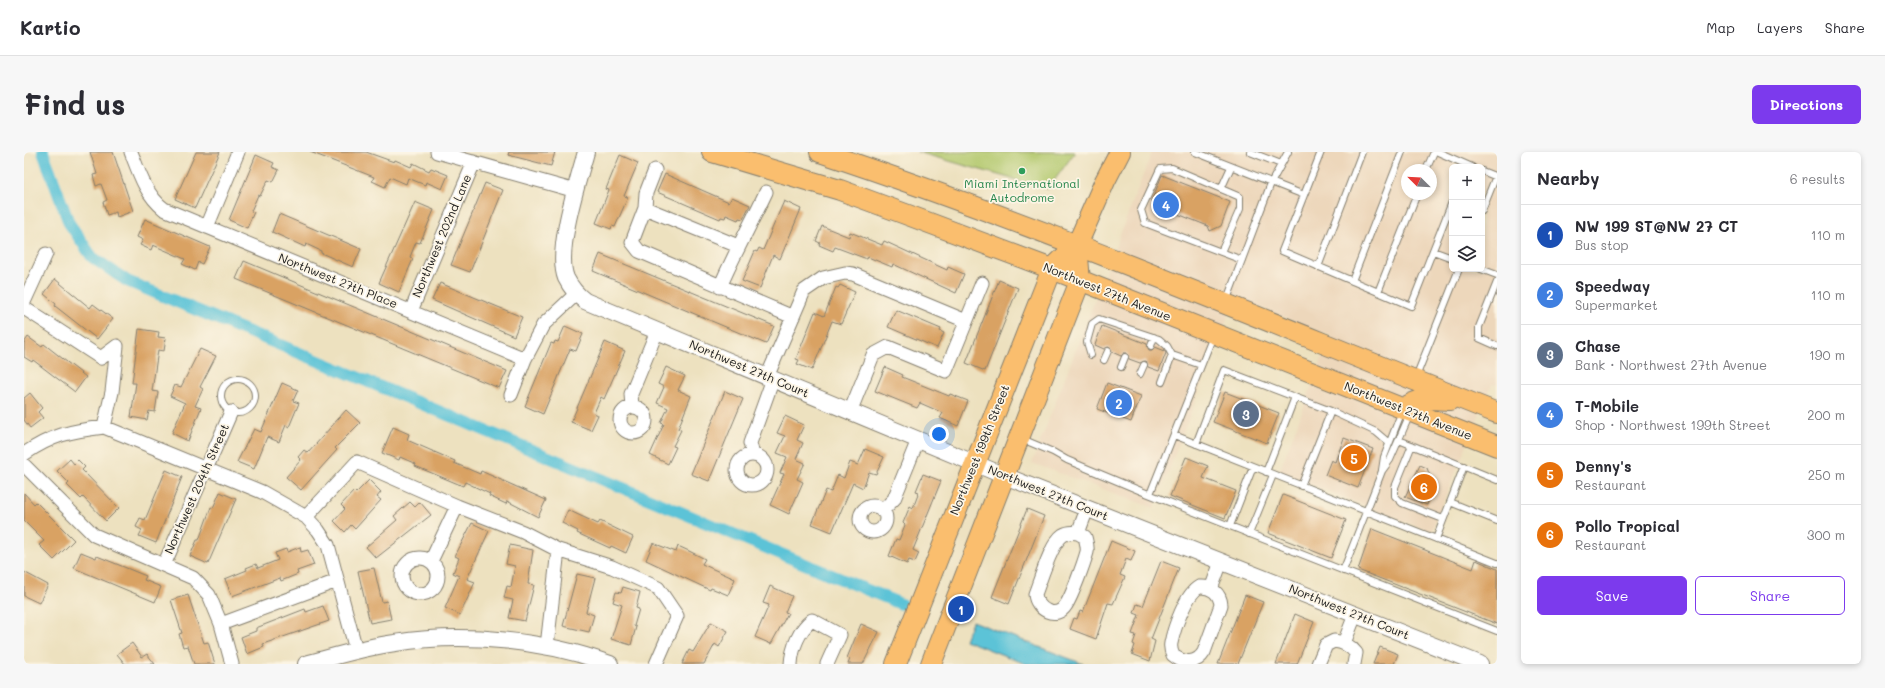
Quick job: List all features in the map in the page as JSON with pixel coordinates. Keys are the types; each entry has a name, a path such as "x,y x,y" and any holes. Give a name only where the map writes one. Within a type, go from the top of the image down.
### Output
{"main road":[{"name":"Northwest 27th Avenue","path":"712,152 756,158 1052,270 1497,446"},
{"path":"820,152 934,191 1077,245 1497,412"},
{"name":"Northwest 199th Street","path":"896,664 1052,270 1077,245 1105,181 1120,152"},
{"name":"Northwest 199th Street","path":"931,664 1080,281 1077,245"},
{"path":"1407,411 1411,403 1424,398 1468,401"}],"street":[{"name":"Northwest 27th Place","path":"131,152 139,174 153,200 164,209 525,359"},
{"path":"207,227 238,152"},
{"path":"437,152 576,191"},
{"path":"511,395 525,359 543,325 576,294 566,276 563,244 586,152"},
{"name":"Northwest 202nd Lane","path":"411,311 474,162"},
{"path":"656,170 646,193 645,208 632,242 639,251 793,317"},
{"path":"720,287 738,246 751,224 766,192"},
{"path":"645,208 738,246"},
{"path":"24,302 46,254"},
{"path":"754,455 750,443 770,378 793,317 804,291 823,278 845,273 853,274 966,321"},
{"path":"850,412 873,354 888,347 946,372 982,283"},
{"name":"Northwest 27th Court","path":"576,294 585,301 975,464 1480,664"},
{"path":"24,308 102,358 117,346 112,392 104,427"},
{"path":"632,407 631,394 657,331"},
{"name":"Northwest 204th Street","path":"164,565 231,412"},
{"path":"24,454 44,440 76,430 104,427 262,492 306,517 318,530 328,545 356,650"},
{"path":"882,511 894,499 918,440"},
{"path":"306,517 357,462 457,506 523,532 558,550 612,567 658,588 677,616 656,664"},
{"path":"24,465 94,535 193,578 209,595 221,624 232,664"},
{"path":"431,561 457,506"},
{"path":"1078,533 1088,509"},
{"path":"1070,532 1078,533 1085,537 1088,551 1066,606 1054,612 1049,612 1039,606 1035,594 1058,539 1070,532"},
{"path":"547,646 558,550"},
{"path":"1211,589 1221,562"},
{"path":"221,624 338,581"},
{"path":"1199,587 1211,589 1221,598 1221,605 1204,652 1200,658 1194,662 1182,662 1173,655 1171,643 1188,597 1199,587"},
{"path":"1344,643 1355,615"},
{"path":"791,664 792,654 803,627 812,620 840,635 827,664"},
{"path":"306,664 356,650 396,643 473,639 547,646 610,664"},
{"path":"1318,664 1323,650 1330,642 1334,641 1344,643 1356,653 1354,664"}],"lane":[{"path":"1194,152 1304,195"},
{"path":"1250,152 1281,164"},
{"path":"1225,304 1271,182 1288,152"},
{"path":"1321,152 1282,252 1411,306 1449,210"},
{"path":"1318,267 1362,152"},
{"path":"1352,281 1402,152"},
{"path":"1429,164 1434,152"},
{"path":"1438,152 1464,164"},
{"path":"1221,189 1231,167"},
{"path":"1221,252 1240,208 1240,197 1172,168 1160,169 1141,210 1145,223 1221,252 1242,260"},
{"path":"1485,172 1496,177 1485,204"},
{"path":"1378,292 1415,200"},
{"path":"1433,251 1449,257"},
{"path":"1485,270 1497,275"},
{"path":"1415,380 1458,272"},
{"path":"1497,282 1479,327 1479,338 1497,346"},
{"path":"1091,355 1087,342 1092,324 1099,320 1117,329 1136,332 1159,339 1167,346 1172,355 1201,365"},
{"path":"1133,339 1136,332"},
{"path":"1150,494 1214,334"},
{"path":"1151,346 1154,337"},
{"path":"1104,360 1108,351"},
{"path":"1162,382 1172,355"},
{"path":"1121,367 1125,357"},
{"path":"1140,374 1144,365"},
{"path":"1196,444 1224,370 1331,411 1376,432 1389,443"},
{"path":"232,380 244,380 249,382 255,392 252,408 242,413 231,412 223,404 221,393 223,387 232,380"},
{"path":"1266,472 1295,397"},
{"path":"1301,486 1331,411"},
{"path":"1382,471 1390,460 1399,440 1407,411"},
{"path":"1343,571 1382,471 1384,456 1389,443 1407,411"},
{"path":"1174,435 1497,563"},
{"path":"1019,438 1053,452 1067,460 1249,534 1497,631"},
{"path":"1399,440 1497,480"},
{"path":"1412,445 1395,487 1395,496 1402,503 1443,519"},
{"path":"1436,539 1464,466"},
{"path":"1230,526 1253,467"},
{"path":"1249,534 1273,475"},
{"path":"1450,502 1497,521"}],"shaded area":[{"path":"1152,152 1497,152 1497,385 1492,384 1431,532 1279,472 1331,336 1235,298 1154,508 1032,463"}],"green space":[{"name":"Miami International Autodrome","path":"917,152 1075,152 1048,189"}],"water":[{"path":"972,621 1083,664 1026,664 965,640"}],"building":[{"path":"90,152 113,152 133,211 117,217 116,212 107,215 103,202 107,200 101,184 96,186 93,175 97,174"},
{"path":"196,152 220,152 195,208 175,199"},
{"path":"310,152 366,152 394,162 395,160 411,167 413,163 429,171 431,168 448,175 442,189 426,182 425,185 408,178 406,184 390,177 385,187 372,181 374,177"},
{"path":"509,152 555,152 551,166 508,155"},
{"path":"256,155 274,163 272,167 279,170 273,182 268,180 260,196 258,195 251,211 254,212 247,228 229,220"},
{"path":"620,155 638,163 624,196 628,197 615,227 612,226 611,229 596,223 609,190 606,189"},
{"path":"665,174 729,202 732,197 750,205 743,219 739,218 738,220 726,215 725,218 721,217 720,219 657,192"},
{"path":"1162,175 1230,202 1221,226 1210,231 1208,226 1160,207 1155,209 1152,200"},
{"path":"485,183 503,190 470,272 451,265"},
{"path":"784,201 801,209 780,259 773,255 760,288 742,281 755,251 757,252 759,248 763,250"},
{"path":"415,202 434,210 420,243 416,242 410,257 413,259 399,292 379,283"},
{"path":"279,214 361,249 353,267 321,253 321,251 306,244 305,247 272,232"},
{"path":"145,219 210,247 202,264 198,262 195,270 182,264 185,259 153,245 151,250 140,245 143,240 137,237"},
{"path":"822,226 849,237 850,232 882,245 884,241 947,270 948,267 964,274 956,293 893,264 892,267 868,257 867,259 835,247 833,251 819,245 820,243 816,241"},
{"path":"600,254 774,326 766,344 593,271"},
{"path":"244,261 507,371 499,388 236,279"},
{"path":"55,279 90,308 93,304 113,319 97,339 55,306 56,304 44,294"},
{"path":"999,280 1018,288 985,371 966,363"},
{"path":"440,283 522,317 514,336 432,300"},
{"path":"840,285 855,292 841,324 832,321 812,370 797,364 799,360 796,359 815,312 824,316 836,287 838,288"},
{"path":"896,310 941,329 940,331 944,333 937,348 888,327"},
{"path":"565,326 583,334 576,351 570,349 543,414 525,406 551,343 554,344 555,341 558,342"},
{"path":"1102,326 1147,344 1149,350 1152,350 1155,347 1165,351 1166,353 1159,371 1148,367 1145,361 1140,363 1129,359 1127,353 1124,353 1121,356 1112,352 1109,347 1104,349 1095,345"},
{"path":"139,329 159,332 158,337 166,338 164,351 158,350 152,391 158,392 155,412 149,411 147,420 131,417 136,383 132,383"},
{"path":"28,337 42,347 44,344 86,377 75,392 33,360 32,362 24,357 24,343"},
{"path":"605,342 625,351 604,399 601,397 594,413 598,415 591,430 571,422"},
{"path":"200,349 216,356 200,387 203,389 195,406 201,408 188,441 172,433 185,403 170,396 175,385 181,387"},
{"path":"666,367 685,376 678,390 691,396 678,429 681,430 673,446 676,447 668,464 650,455 664,424 661,423 668,408 657,403 664,387 658,384"},
{"path":"885,367 903,375 902,377 949,396 950,394 968,401 958,426 940,418 943,413 920,403 917,408 875,391"},
{"path":"282,383 298,390 293,401 299,403 289,427 286,425 279,442 267,437 254,469 237,462 254,429 261,432"},
{"path":"1107,383 1141,396 1131,422 1097,409"},
{"path":"725,391 743,399 709,481 691,474"},
{"path":"1225,392 1279,413 1267,443 1213,422"},
{"path":"30,393 42,408 38,412 43,418 30,428 24,420 24,398"},
{"path":"346,410 360,423 335,448 337,450 301,490 286,477 301,460 298,457 304,450 308,453"},
{"path":"785,416 804,425 797,440 803,443 796,459 805,463 797,479 803,482 789,514 770,505 784,474 780,473 787,457 777,453 785,436 777,433"},
{"path":"393,427 409,434 407,440 455,461 454,463 480,474 481,471 546,500 538,517 507,501 506,504 489,496 490,494 465,482 463,486 415,466 416,464 400,457 399,460 382,453"},
{"path":"1344,438 1373,449 1358,488 1325,475 1331,460 1335,462"},
{"path":"865,449 884,457 876,474 869,472 863,488 853,483 832,532 812,524 826,490 831,492 838,475 844,478 850,462 858,465"},
{"path":"1186,457 1208,466 1203,478 1236,491 1225,518 1170,496"},
{"path":"70,459 74,464 78,460 85,467 82,470 119,508 106,521 83,497 81,499 67,485 69,483 57,471"},
{"path":"1420,465 1427,468 1434,487 1427,505 1405,497"},
{"path":"166,470 182,477 156,543 139,536 142,530 136,527 140,518 145,520"},
{"path":"923,474 941,481 913,550 919,553 915,562 909,560 907,564 889,556 896,539 899,540 905,525 903,523 910,506 913,508 919,492 916,491"},
{"path":"369,480 381,492 377,497 381,500 355,529 351,525 345,532 334,521 345,509 341,505 354,491 356,493"},
{"path":"220,492 236,499 208,564 190,556 197,540 199,540 211,507 213,508"},
{"path":"24,493 34,504 36,502 74,540 54,560 39,545 44,541 24,521"},
{"path":"1283,495 1346,520 1331,558 1268,533"},
{"path":"410,502 415,507 420,502 431,515 376,558 366,547 397,520 394,516"},
{"path":"1027,509 1044,516 1009,604 992,597"},
{"path":"568,510 598,524 600,521 633,537 626,553 611,546 610,548 577,533 578,531 562,523"},
{"path":"472,523 489,531 467,579 475,582 460,615 445,608 459,576 453,573 459,558 455,556"},
{"path":"1372,529 1473,569 1476,560 1497,569 1497,624 1358,570"},
{"path":"1111,541 1135,551 1131,561 1126,559 1120,575 1125,577 1113,604 1108,603 1096,639 1070,629 1074,618 1077,619 1080,611 1083,612"},
{"path":"653,543 676,552 678,546 705,559 702,564 735,579 728,595 711,588 710,590 646,560"},
{"path":"510,545 533,550 528,584 534,585 525,621 509,618 513,600 504,598 507,586 511,587 515,566 506,564"},
{"path":"300,547 301,552 308,550 314,565 297,571 298,574 281,581 280,578 232,596 225,579 247,570 246,568 256,564 258,568 278,560 275,553 286,549 287,552"},
{"path":"81,552 96,558 97,556 146,576 144,580 161,587 155,602 74,568"},
{"path":"1161,561 1179,568 1151,639 1155,641 1150,661 1132,654 1136,635 1132,634 1139,615 1134,613 1137,604 1143,606"},
{"path":"374,568 382,602 387,601 391,619 370,623 358,571"},
{"path":"24,572 48,585 39,603 24,596"},
{"path":"577,574 595,578 586,612 594,615 589,632 563,626"},
{"path":"770,586 792,596 785,612 788,613 771,644 755,637 769,605 763,603"},
{"path":"623,587 640,592 636,608 639,609 634,626 636,627 631,645 611,639 622,605 613,602 616,592 621,593"},
{"path":"188,595 204,643 208,642 215,664 194,664 188,646 183,647 179,634 182,633 171,600"},
{"path":"1245,595 1263,602 1238,664 1218,664"},
{"path":"323,606 329,621 263,644 264,647 247,654 241,637 256,631 256,628 305,609 306,612"},
{"path":"1295,614 1314,622 1297,664 1276,664"},
{"path":"711,622 728,631 719,647 715,644 704,664 682,664 689,650 693,652"},
{"path":"861,624 879,632 863,664 848,664 850,659 847,658"},
{"path":"132,643 142,657 147,654 155,664 125,664 117,654"},
{"path":"1380,647 1398,654 1394,664 1373,664"}],"waterway":[{"path":"43,152 69,223 92,257 127,281 901,604"}],"place":[{"name":"Miami International Autodrome","path":"1022,171"},
{"name":"T-Mobile","path":"1166,205"},
{"name":"Speedway","path":"1119,403"},
{"name":"Chase","path":"1246,414"},
{"name":"Denny's","path":"1354,458"},
{"name":"Pollo Tropical","path":"1424,487"},
{"name":"NW 199 ST@NW 27 CT","path":"961,609"}]}
